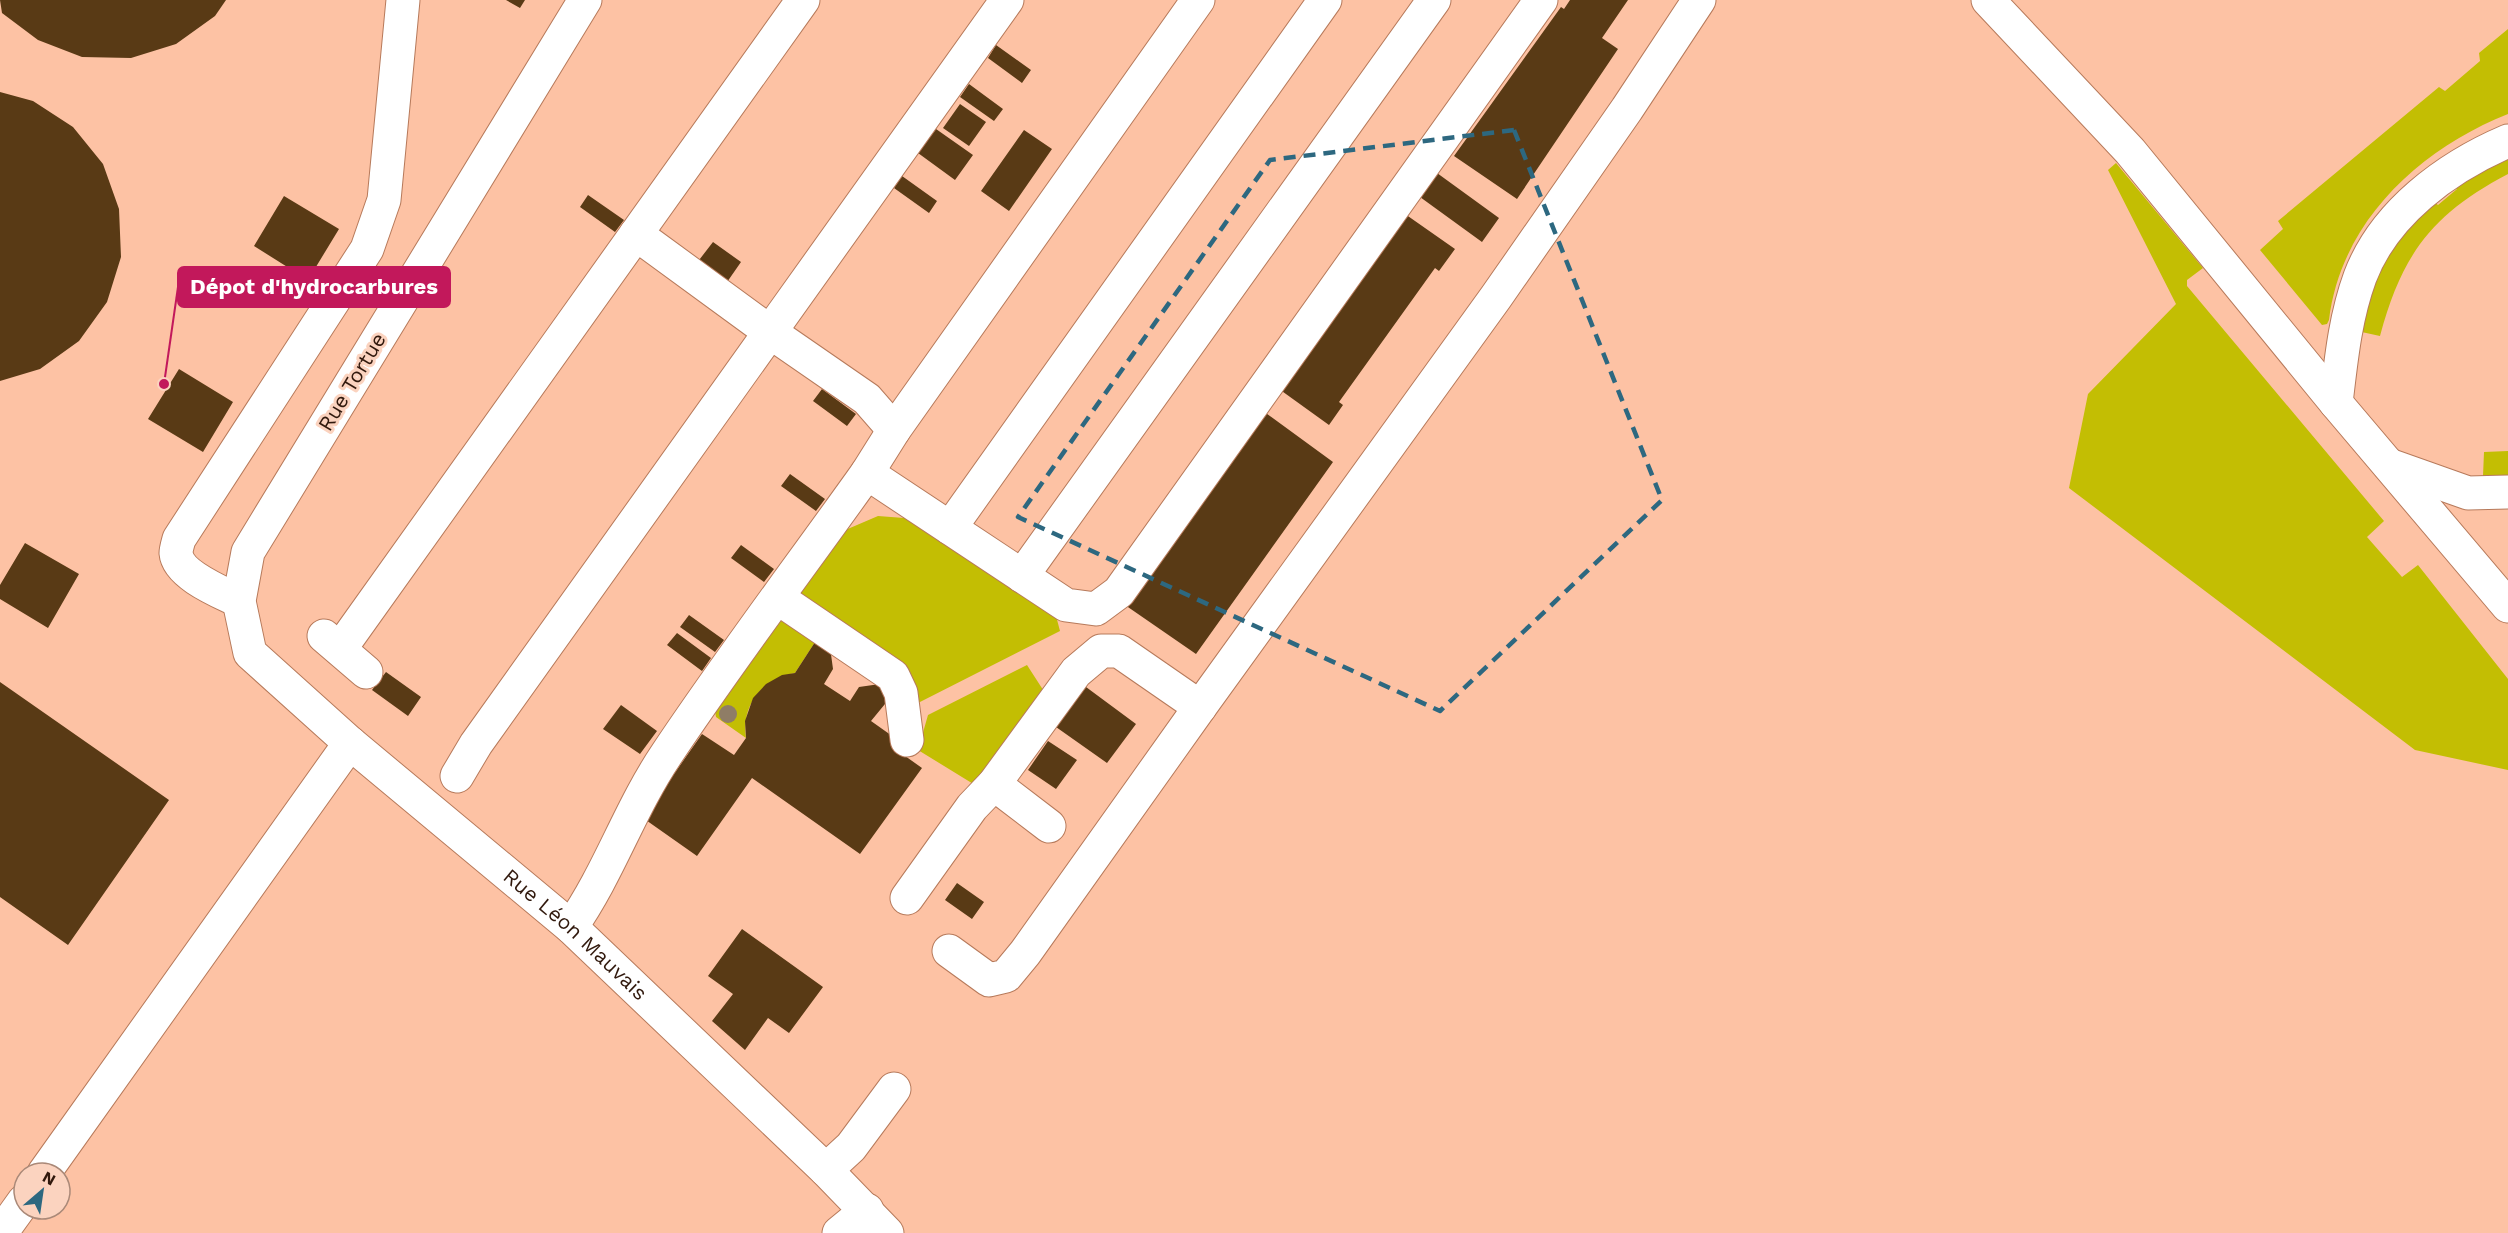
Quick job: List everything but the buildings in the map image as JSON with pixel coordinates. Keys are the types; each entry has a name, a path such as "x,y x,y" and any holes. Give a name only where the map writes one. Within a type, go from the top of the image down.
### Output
{"street":[{"path":"238,602 198,580 181,567 176,554 179,539 367,249 384,200 403,0"},
{"name":"Rue Tortue","path":"250,653 238,602 248,552 585,0"},
{"path":"366,672 331,642 636,234 803,0"},
{"path":"457,776 476,744 1007,0"},
{"path":"950,528 1325,0"},
{"path":"1022,576 1434,0"},
{"path":"867,472 1066,605 1096,609 1119,591 1540,0"},
{"path":"950,951 989,980 1006,976 1025,953 1496,297 1628,109 1699,0"},
{"path":"1988,0 2130,151 2336,403 2508,606"},
{"path":"571,927 591,900 630,816 665,756 867,472 1186,4"},
{"path":"2336,403 2345,331 2361,276 2381,236 2408,207 2444,175 2508,141"},
{"path":"636,234 770,332 867,399 894,430"},
{"path":"2388,464 2468,493 2508,492"},
{"path":"777,598 893,676 901,693 907,740"},
{"path":"908,898 972,807 994,784 1076,672 1101,651 1119,651 1200,707"},
{"name":"Rue Léon Mauvais","path":"250,653 350,743 571,927 878,1222"},
{"path":"53,1161 350,743"},
{"path":"994,784 1049,826"},
{"path":"826,1170 851,1147 894,1089"},
{"path":"1,1233 12,1218"},
{"path":"839,1233 878,1222"}],"highlighted area":[{"path":"1514,130 1662,500 1440,711 1018,517 1270,160"}],"shaded area":[{"path":"0,0 2508,0 2508,1233 0,1233"},
{"path":"2508,29 2508,114 2445,147 2416,168 2390,193 2368,221 2350,251 2337,284 2329,320 2327,324 2322,325 2260,250 2283,229 2278,221 2439,87 2445,91 2480,61 2479,53"},
{"path":"2508,147 2508,174 2482,189 2440,221 2410,259 2389,307 2380,336 2357,331 2370,280 2427,197 2438,205 2457,189 2452,178"},
{"path":"2116,163 2203,268 2187,280 2187,286 2384,521 2367,537 2402,577 2418,565 2508,679 2508,770 2415,750 2069,488 2088,394 2176,304 2108,170"},
{"path":"2508,451 2508,476 2483,476 2484,452"},
{"path":"878,516 917,519 1055,612 1060,631 918,703 797,593 843,531"},
{"path":"785,620 817,639 795,673 773,681 757,695 747,714 746,738 716,717 715,711 776,623"},
{"path":"1027,665 1047,696 975,785 918,750 928,715"}],"place":[{"name":"Dépot d'hydrocarbures","path":"164,384"}]}
